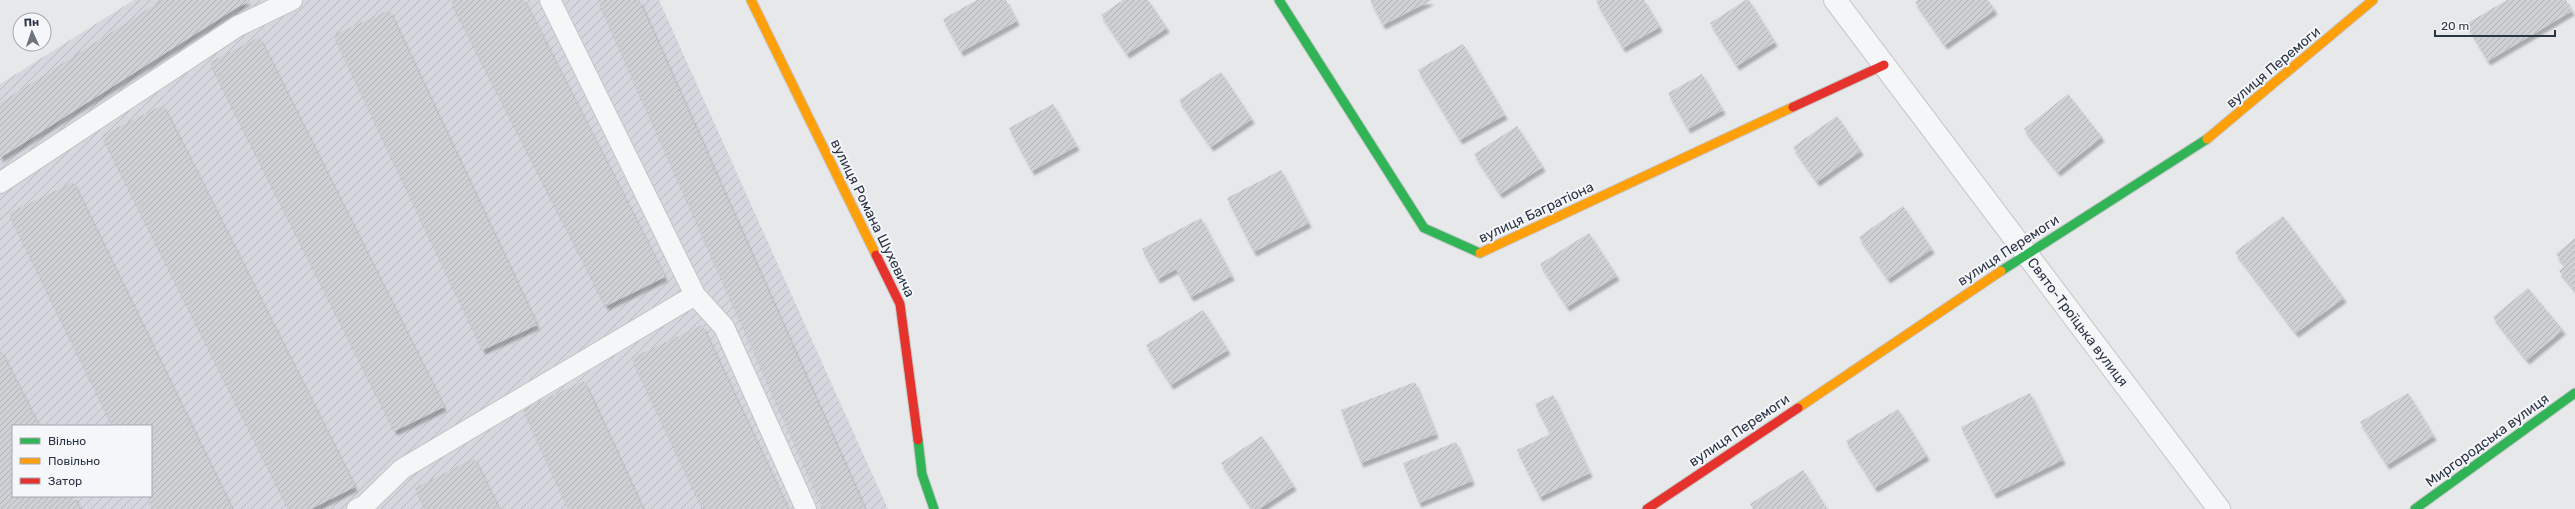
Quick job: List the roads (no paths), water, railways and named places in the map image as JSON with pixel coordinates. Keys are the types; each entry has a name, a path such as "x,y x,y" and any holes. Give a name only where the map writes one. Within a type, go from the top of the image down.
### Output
{"street":[{"name":"вулиця Романа Шухевича","path":"751,0 900,304 922,474 934,509"},
{"name":"вулиця Багратіона","path":"1279,0 1424,228 1478,254 1884,65"},
{"name":"Свято-Троїцька вулиця","path":"1835,0 2219,509"},
{"name":"вулиця Перемоги","path":"1647,509 2027,254 2217,133 2373,0"},
{"name":"Миргородська вулиця","path":"2415,509 2575,393"}],"lane":[{"path":"0,183 238,26 292,0"},
{"path":"550,0 695,295 724,328 806,509"},
{"path":"357,509 364,506 402,469 695,295"}]}
